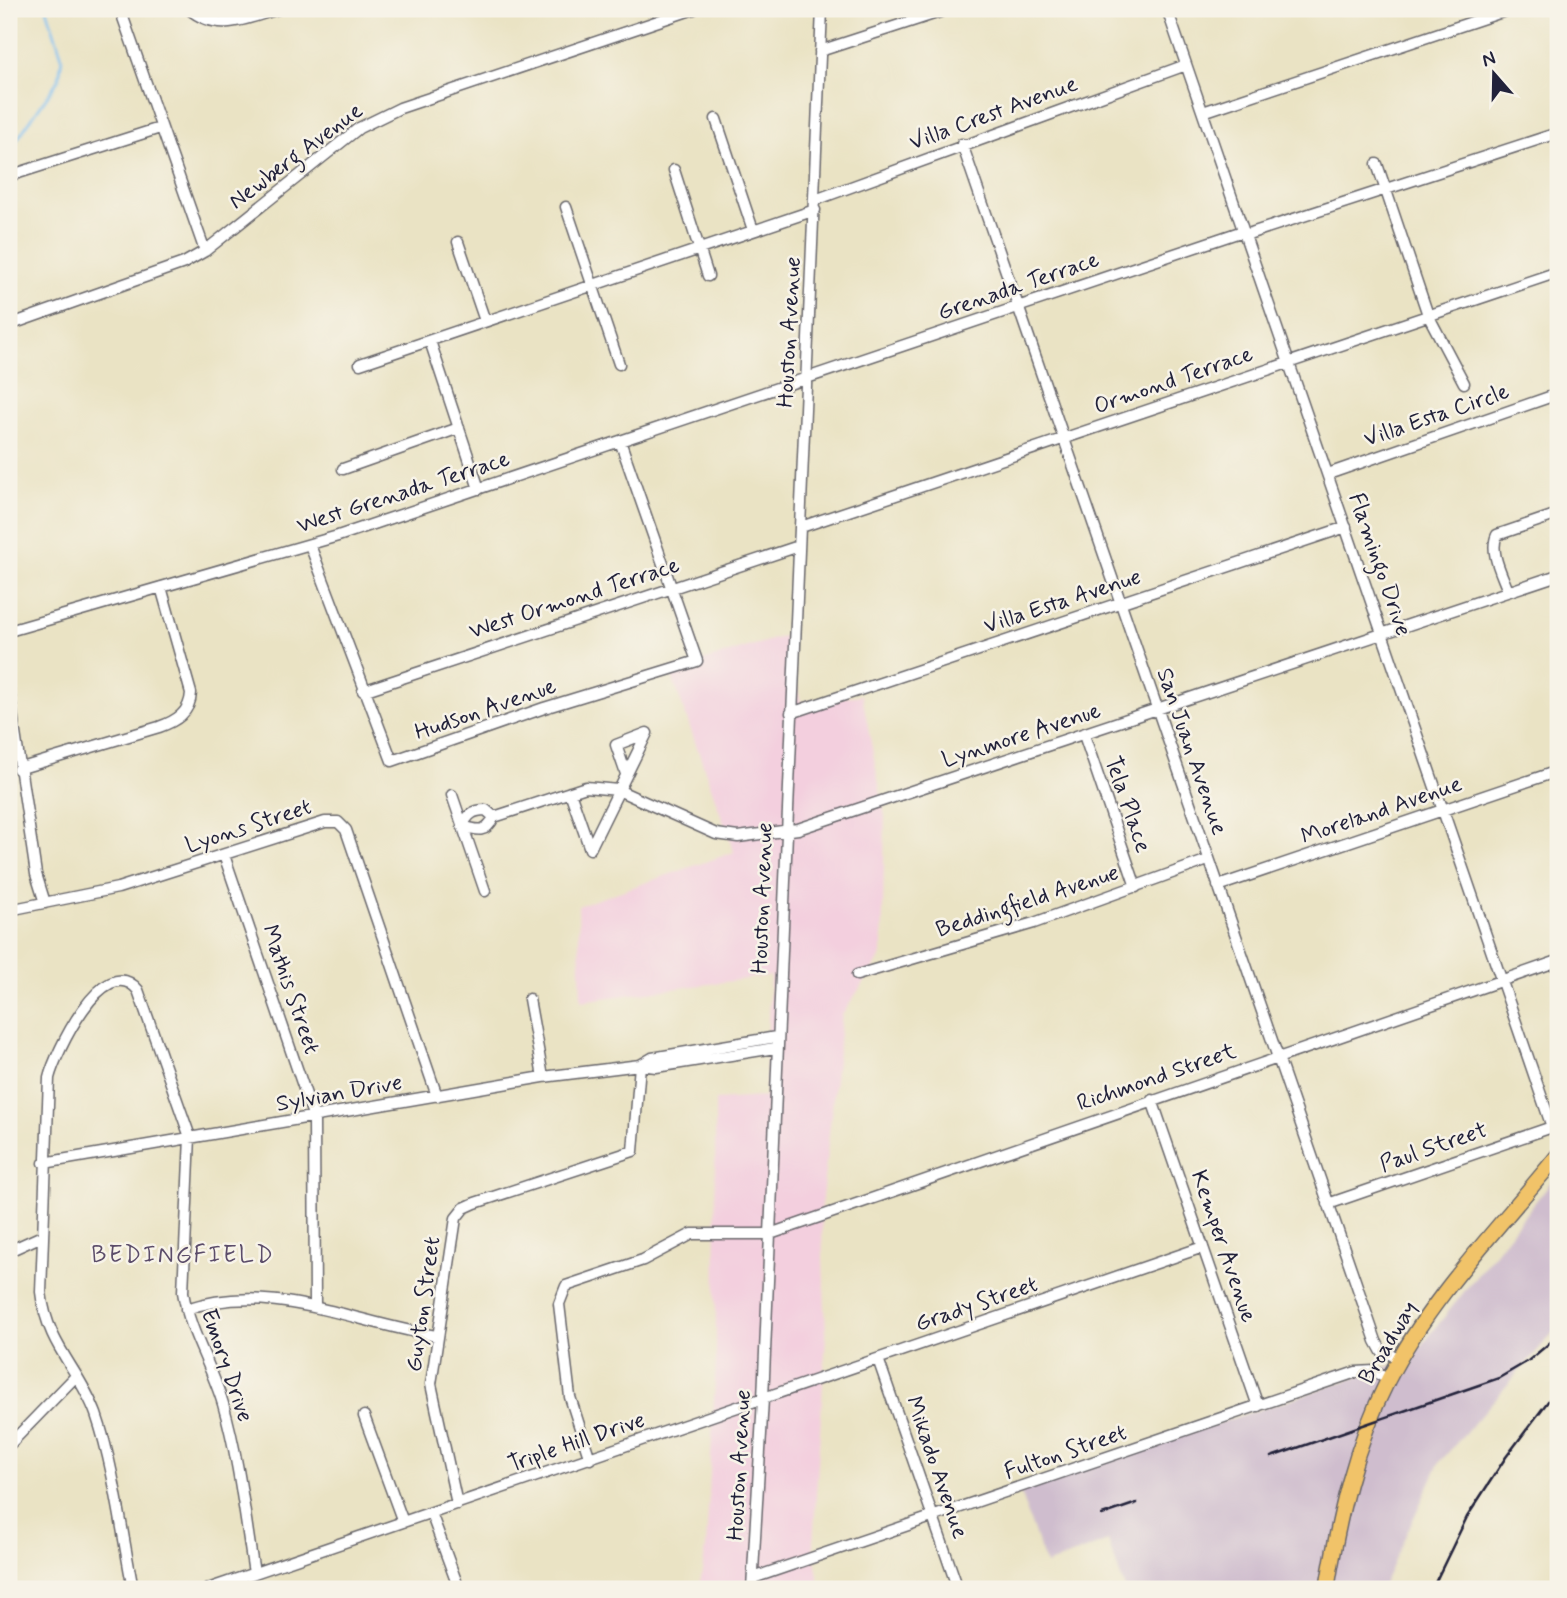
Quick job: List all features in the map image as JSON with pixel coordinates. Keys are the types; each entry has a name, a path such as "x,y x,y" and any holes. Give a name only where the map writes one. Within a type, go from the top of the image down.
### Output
{"main road":[{"name":"Broadway","path":"1327,1589 1350,1475 1388,1380 1429,1315 1558,1155"}],"street":[{"path":"120,9 205,251"},
{"path":"189,9 204,19 230,24 278,9"},
{"name":"Newberg Avenue","path":"9,325 184,263 205,251 359,128 377,118 481,79 694,9"},
{"name":"Houston Avenue","path":"752,1584 770,1234 776,1042 822,9"},
{"path":"820,51 949,9"},
{"name":"Flamingo Drive","path":"1167,9 1442,810 1555,1129"},
{"path":"1203,112 1511,9"},
{"name":"Villa Crest Avenue","path":"815,205 962,144 1186,65"},
{"path":"716,119 753,230"},
{"path":"12,175 160,128"},
{"name":"Grenada Terrace","path":"807,378 1244,233 1558,133"},
{"name":"San Juan Avenue","path":"962,144 1379,1348 1401,1358"},
{"path":"1377,164 1427,315 1464,383"},
{"path":"674,170 708,276"},
{"path":"360,364 699,249 815,205"},
{"path":"566,207 619,364"},
{"path":"458,242 485,321"},
{"name":"Ormond Terrace","path":"801,527 1558,272"},
{"path":"430,341 479,488"},
{"name":"West Grenada Terrace","path":"9,631 265,555 310,545 807,378"},
{"name":"Villa Esta Circle","path":"1328,474 1558,394"},
{"path":"343,468 459,428"},
{"path":"620,441 671,587"},
{"path":"1508,591 1494,544 1497,535 1558,514"},
{"name":"Villa Esta Avenue","path":"791,713 1346,527"},
{"path":"310,545 363,691"},
{"name":"West Ormond Terrace","path":"363,691 800,546"},
{"name":"Lynmore Avenue","path":"494,817 486,810 477,810 468,815 463,827 480,831 489,828 494,817 586,787 618,790 716,834 738,837 813,826 1558,575"},
{"path":"18,769 159,727 177,719 187,709 191,694 161,587"},
{"name":"Hudson Avenue","path":"363,691 392,761 544,708 697,661 671,587"},
{"path":"9,692 18,769 36,874 45,902"},
{"name":"Tela Place","path":"1084,735 1136,887"},
{"name":"Moreland Avenue","path":"1218,886 1558,771"},
{"path":"570,792 590,849 626,774"},
{"path":"452,795 485,891"},
{"name":"Lyons Street","path":"9,910 118,888 325,822 338,822 343,826 437,1096"},
{"name":"Mathis Street","path":"224,855 314,1118 315,1306"},
{"name":"Beddingfield Avenue","path":"857,975 1010,931 1208,860"},
{"name":"Richmond Street","path":"590,1459 570,1397 559,1304 562,1290 570,1284 643,1260 688,1235 770,1234 1277,1056 1558,961"},
{"name":"Emory Drive","path":"44,1163 45,1106 52,1066 89,1000 105,985 127,982 138,990 190,1138 183,1292 186,1308 219,1390 230,1431 254,1573"},
{"path":"529,999 543,1077"},
{"name":"Sylvian Drive","path":"44,1163 543,1077 640,1065 656,1067 776,1042"},
{"name":"Guyton Street","path":"457,1504 431,1390 437,1336 459,1214 475,1203 633,1151 640,1065"},
{"name":"Kemper Avenue","path":"1153,1100 1258,1406"},
{"name":"Paul Street","path":"1328,1204 1555,1129"},
{"path":"44,1163 41,1292 46,1321 53,1339 93,1407 102,1435 133,1589"},
{"path":"9,1251 42,1236"},
{"name":"Grady Street","path":"762,1399 1203,1247"},
{"path":"186,1308 211,1301 242,1298 315,1306 437,1336"},
{"name":"Mikado Avenue","path":"878,1359 958,1589"},
{"name":"Fulton Street","path":"752,1584 1366,1370 1388,1380"},
{"path":"9,1445 76,1376"},
{"name":"Triple Hill Drive","path":"208,1589 762,1399"},
{"path":"364,1416 403,1522"},
{"path":"431,1513 458,1589"}],"shaded area":[{"path":"784,636 801,702 862,695 885,816 882,955 842,1015 821,1207 826,1335 813,1545 820,1589 699,1589 706,1548 716,1361 715,1100 765,1097 770,976 581,1001 578,906 734,852 670,671"},
{"path":"1558,1173 1558,1327 1439,1463 1381,1589 1125,1589 1108,1541 1046,1565 1019,1490 1411,1359"}],"waterway":[{"path":"9,151 59,79 62,57 47,9"}],"railway":[{"path":"1271,1457 1499,1378 1528,1361 1558,1336"},
{"path":"1432,1589 1467,1517 1506,1457 1558,1388"},
{"path":"1102,1515 1137,1503"}],"district":[{"name":"BEDINGFIELD","path":"183,1254"}]}
